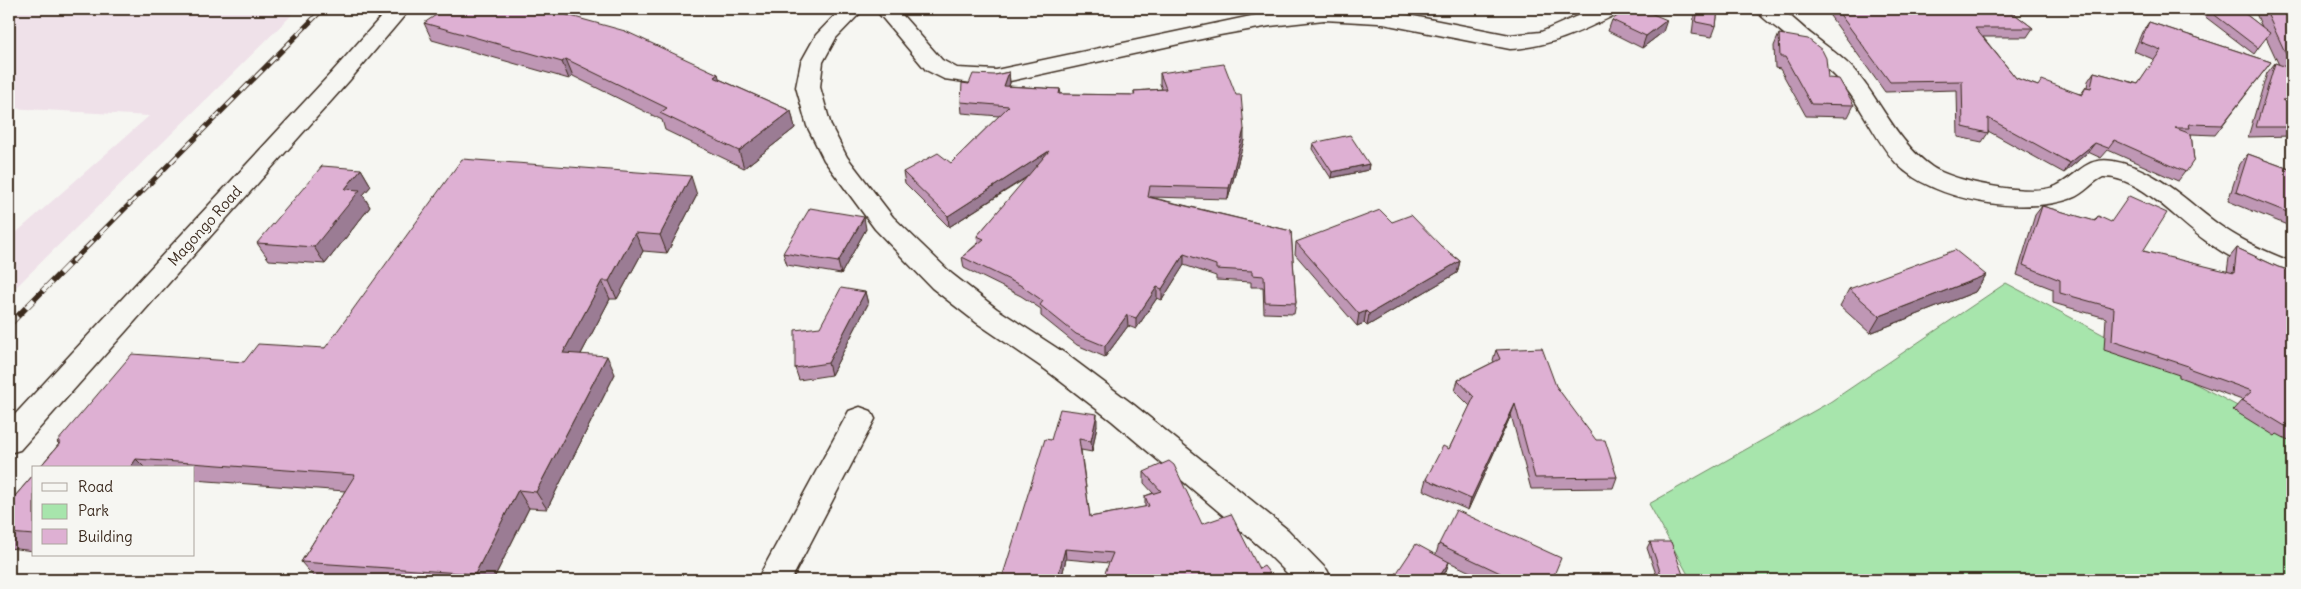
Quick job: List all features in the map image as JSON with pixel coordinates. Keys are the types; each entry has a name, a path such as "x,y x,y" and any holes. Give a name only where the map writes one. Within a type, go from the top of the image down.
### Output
{"street":[{"name":"Magongo Road","path":"9,441 321,98 399,9"},
{"path":"853,9 827,35 812,62 808,87 819,126 836,160 884,223 942,280 987,316 1056,362 1123,413 1276,540 1315,580"},
{"path":"886,9 934,65 952,74 996,76 1270,19 1324,14 1378,16 1510,42 1530,42 1573,28 1609,9"},
{"path":"1766,9 1844,73 1902,154 1915,167 1929,176 1992,194 2050,196 2064,192 2094,170 2112,168 2144,182 2214,234 2242,251 2292,273"},
{"path":"774,580 860,419"}],"shaded area":[{"path":"9,9 298,9 9,294 9,239 149,116 9,108"}],"green space":[{"path":"2006,283 2292,435 2292,580 1691,580 1649,504 1830,402"}],"building":[{"path":"445,9 551,9 549,10 625,31 718,74 714,77 791,111 739,151 660,113 667,108 566,59 562,62 424,23"},
{"path":"1627,9 1641,9 1667,20 1646,36 1612,20"},
{"path":"1698,9 1718,9 1716,26 1696,22"},
{"path":"1836,9 2008,9 2033,28 1975,28 2016,78 2038,86 2042,80 2082,95 2086,87 2091,88 2094,72 2138,84 2161,50 2140,42 2149,22 2271,62 2222,125 2189,124 2190,128 2175,128 2191,134 2194,160 2186,172 2114,140 2108,148 2095,143 2070,163 1988,118 1988,133 1963,127 1962,81 1890,82"},
{"path":"2207,9 2239,9 2270,33 2258,48"},
{"path":"2265,9 2292,9 2292,67"},
{"path":"1779,34 1808,39 1822,50 1826,58 1828,78 1839,79 1854,105 1811,104 1785,57 1780,57"},
{"path":"2275,63 2292,69 2292,100 2282,100 2292,105 2292,127 2256,127"},
{"path":"1224,64 1236,95 1241,95 1244,129 1229,188 1150,186 1148,197 1291,231 1296,303 1265,302 1264,276 1252,275 1252,271 1216,269 1216,265 1184,254 1162,289 1157,287 1136,318 1127,315 1105,346 1076,334 1040,305 1043,301 1020,285 962,257 984,239 977,236 1049,151 948,216 903,172 938,153 951,163 1009,106 961,102 962,83 969,84 973,74 995,75 1009,72 1004,86 1060,89 1059,94 1135,95 1134,91 1166,89 1160,73"},
{"path":"1350,135 1369,164 1332,172 1313,143"},
{"path":"2248,154 2292,170 2292,214 2236,192"},
{"path":"462,159 691,176 660,235 635,233 609,281 602,281 563,353 607,356 536,492 518,490 475,574 301,562 355,475 136,459 131,466 41,466 61,442 57,442 132,354 244,362 258,344 325,348"},
{"path":"322,166 361,169 345,189 360,190 314,247 257,243"},
{"path":"2129,196 2167,213 2143,251 2234,273 2237,248 2278,267 2292,271 2292,427 2287,424 2285,426 2242,400 2252,391 2188,368 2188,366 2112,341 2114,308 2060,293 2060,280 2023,265 2042,206 2095,221 2098,216 2111,222"},
{"path":"810,208 864,217 838,262 783,253"},
{"path":"1380,210 1392,222 1411,215 1441,246 1460,261 1369,314 1366,311 1359,314 1296,242"},
{"path":"1955,250 1986,275 1880,316 1849,289"},
{"path":"841,288 865,292 828,363 795,368 795,330 820,327"},
{"path":"1542,348 1556,386 1596,440 1605,440 1617,477 1535,478 1515,404 1471,499 1426,479 1443,446 1449,449 1474,397 1458,380 1500,359 1496,350"},
{"path":"1060,409 1097,414 1091,441 1079,439 1090,517 1149,506 1145,496 1161,491 1144,472 1169,461 1174,465 1202,524 1231,514 1259,569 1264,566 1275,580 1102,580 1113,553 1065,549 1057,580 993,580 1002,578 1045,439 1051,440"},
{"path":"32,476 32,535 9,533 9,503"},
{"path":"1456,510 1561,558 1552,580 1515,580 1439,544"},
{"path":"1650,542 1671,542 1685,580 1663,580"},
{"path":"1416,544 1449,562 1437,580 1392,580"}],"railway":[{"path":"72,262 323,9"},
{"path":"9,325 73,260"}]}
